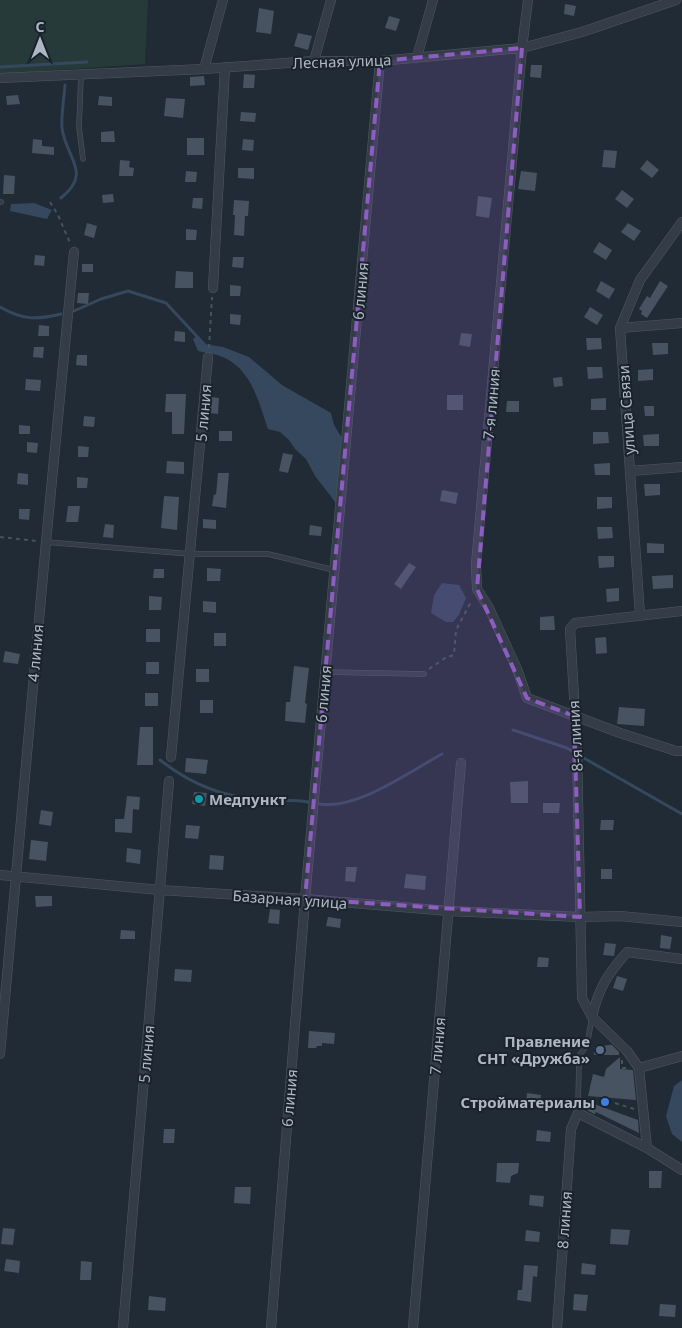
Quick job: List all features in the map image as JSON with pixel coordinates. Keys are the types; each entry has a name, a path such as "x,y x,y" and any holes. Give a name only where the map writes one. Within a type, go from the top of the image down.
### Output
{"street":[{"path":"204,69 223,0"},
{"path":"314,61 331,0"},
{"path":"417,57 434,0"},
{"name":"7-я линия","path":"528,0 522,48 476,564 477,589 489,608 517,669 527,698 676,752 682,751"},
{"name":"Лесная улица","path":"0,78 204,69 314,61 380,61 522,48 582,32 676,0"},
{"name":"6 линия","path":"271,1328 305,899 380,61"},
{"path":"212,288 225,67"},
{"name":"улица Связи","path":"640,615 620,328 640,280 682,222"},
{"name":"4 линия","path":"0,1054 74,252"},
{"path":"620,328 682,323"},
{"name":"5 линия","path":"171,757 208,358"},
{"path":"630,471 682,467"},
{"name":"8-я линия","path":"592,1017 582,998 577,751 570,629 575,623 682,611"},
{"name":"7 линия","path":"413,1328 461,763"},
{"name":"5 линия","path":"123,1328 169,781"},
{"name":"Базарная улица","path":"0,875 160,890 305,899 449,911 580,917 620,916 682,922"},
{"path":"647,1148 639,1068 626,1051 592,1017 597,997 609,972 627,952 682,959"},
{"path":"639,1068 682,1056"},
{"path":"578,1113 647,1148 682,1170"},
{"name":"8 линия","path":"557,1328 571,1128 578,1113"}],"lane":[{"path":"81,75 79,127 83,159"},
{"path":"46,542 190,554 268,554 335,570"},
{"path":"325,672 424,674"},
{"path":"578,1113 579,1056 586,1045 592,1017"}],"path":[{"path":"50,202 58,215 74,252"},
{"path":"208,358 212,288"},
{"path":"0,537 46,542"},
{"path":"424,674 445,658 454,655 456,630 477,589"},
{"path":"614,1104 644,1110"}],"highlighted area":[{"path":"522,48 477,589 527,698 574,716 580,917 305,899 380,61"}],"green space":[{"path":"0,0 148,0 145,64 0,74"}],"water":[{"path":"34,203 52,210 47,219 10,211 11,204"},
{"path":"197,336 204,344 223,347 249,357 282,385 331,413 334,425 345,443 341,495 336,503 315,476 306,459 295,449 289,440 280,432 268,429 258,399 242,371 225,358 198,351 193,339"},
{"path":"442,583 459,585 466,598 459,615 453,622 446,622 431,613 434,595"},
{"path":"682,1080 682,1142 672,1134 666,1116 674,1086"}],"building":[{"path":"565,4 576,6 574,16 564,14"},
{"path":"259,8 274,11 271,34 256,32"},
{"path":"389,16 400,19 396,31 385,28"},
{"path":"298,33 312,36 308,50 294,46"},
{"path":"531,65 542,65 541,78 530,77"},
{"path":"244,74 255,75 254,88 243,88"},
{"path":"204,76 205,85 190,86 190,77"},
{"path":"18,95 20,104 7,105 6,96"},
{"path":"99,96 112,97 112,106 98,105"},
{"path":"166,98 185,99 183,118 164,116"},
{"path":"241,112 256,113 255,122 240,121"},
{"path":"114,131 115,142 101,142 101,132"},
{"path":"187,138 204,138 204,155 187,155"},
{"path":"33,139 42,140 42,146 54,147 54,155 32,153"},
{"path":"243,139 254,140 253,151 242,150"},
{"path":"604,150 617,151 615,168 602,167"},
{"path":"120,160 130,161 129,167 134,168 133,176 119,176"},
{"path":"647,160 659,170 652,178 640,169"},
{"path":"238,168 254,168 254,179 238,178"},
{"path":"186,171 197,172 196,182 185,182"},
{"path":"521,171 537,173 535,191 518,189"},
{"path":"4,175 15,176 14,194 3,194"},
{"path":"622,190 634,199 627,208 615,199"},
{"path":"113,194 114,202 103,203 102,195"},
{"path":"478,196 492,198 489,218 476,216"},
{"path":"193,198 203,198 202,209 192,208"},
{"path":"234,200 249,201 248,216 245,216 244,236 234,235"},
{"path":"87,223 97,226 94,238 84,235"},
{"path":"628,223 641,231 634,241 621,232"},
{"path":"186,229 197,230 196,240 186,240"},
{"path":"599,242 612,250 606,260 593,252"},
{"path":"35,255 45,256 44,266 34,265"},
{"path":"233,257 244,257 243,268 232,267"},
{"path":"82,264 93,264 93,272 82,272"},
{"path":"176,271 193,272 193,288 175,288"},
{"path":"601,281 615,289 609,299 596,291"},
{"path":"660,281 668,286 647,318 641,314 642,311 639,309 647,296 650,298"},
{"path":"230,285 241,286 240,296 230,296"},
{"path":"78,293 89,293 88,304 77,303"},
{"path":"590,307 603,315 597,325 584,317"},
{"path":"230,314 241,315 240,325 230,324"},
{"path":"39,325 49,326 49,336 38,336"},
{"path":"175,331 185,332 185,342 174,341"},
{"path":"461,333 472,334 470,347 459,345"},
{"path":"586,338 601,338 602,349 587,350"},
{"path":"652,343 668,343 668,354 653,355"},
{"path":"34,347 44,347 43,358 33,357"},
{"path":"77,355 87,355 87,366 76,365"},
{"path":"587,367 602,367 603,378 588,379"},
{"path":"653,369 653,380 638,381 638,370"},
{"path":"562,377 563,386 554,387 553,378"},
{"path":"26,379 41,380 40,391 25,390"},
{"path":"166,394 186,394 184,434 172,434 172,412 165,412"},
{"path":"447,395 463,395 463,410 447,410"},
{"path":"211,397 219,398 218,414 209,413"},
{"path":"606,398 606,410 591,410 591,399"},
{"path":"507,401 519,401 519,412 506,412"},
{"path":"644,406 654,406 654,416 645,416"},
{"path":"84,416 95,417 94,427 83,426"},
{"path":"19,425 30,426 30,434 19,434"},
{"path":"219,431 232,431 232,441 219,441"},
{"path":"593,432 608,432 609,443 593,444"},
{"path":"659,434 659,446 644,446 643,435"},
{"path":"27,442 38,443 37,453 27,452"},
{"path":"78,446 89,447 88,457 78,457"},
{"path":"283,453 293,455 288,473 279,471"},
{"path":"167,461 184,462 184,474 166,473"},
{"path":"610,463 610,475 595,475 594,464"},
{"path":"18,473 28,474 28,485 17,484"},
{"path":"218,473 229,473 226,508 212,506 214,494 216,495"},
{"path":"77,477 88,478 87,488 77,488"},
{"path":"644,484 660,484 660,495 645,496"},
{"path":"442,490 458,493 456,504 440,501"},
{"path":"164,496 179,497 177,530 161,528"},
{"path":"597,497 612,497 612,508 597,509"},
{"path":"68,506 80,506 78,522 66,522"},
{"path":"19,509 30,509 29,520 19,519"},
{"path":"203,519 216,520 216,529 203,528"},
{"path":"105,524 114,525 113,538 103,537"},
{"path":"310,525 322,527 321,536 309,535"},
{"path":"597,527 612,527 613,538 598,539"},
{"path":"647,543 664,544 664,553 647,553"},
{"path":"598,556 614,556 614,567 599,568"},
{"path":"409,563 416,567 401,589 394,584"},
{"path":"207,568 221,569 220,581 207,581"},
{"path":"154,569 164,569 164,578 153,578"},
{"path":"673,575 673,588 653,589 652,576"},
{"path":"619,588 619,601 607,602 606,589"},
{"path":"149,596 162,597 161,610 149,610"},
{"path":"203,601 216,602 216,613 203,612"},
{"path":"554,616 555,630 540,630 540,617"},
{"path":"146,629 160,629 160,642 146,642"},
{"path":"214,633 226,633 226,646 214,646"},
{"path":"606,637 607,653 596,654 595,638"},
{"path":"5,651 20,654 18,664 3,662"},
{"path":"146,662 159,662 159,674 146,674"},
{"path":"294,666 309,668 305,723 285,721 286,702 290,702"},
{"path":"196,669 209,669 209,682 196,682"},
{"path":"145,693 158,693 158,706 145,706"},
{"path":"200,700 213,700 213,713 200,713"},
{"path":"619,707 645,709 644,726 617,724"},
{"path":"140,727 153,727 153,765 137,765"},
{"path":"186,758 208,760 206,774 185,772"},
{"path":"528,781 528,803 511,803 510,782"},
{"name":"Медпункт","path":"194,792 207,793 205,806 192,804"},
{"path":"127,796 140,797 139,810 133,809 132,833 115,832 115,819 124,819"},
{"path":"543,803 560,803 559,813 543,813"},
{"path":"41,810 53,812 51,826 39,824"},
{"path":"601,820 614,820 613,830 600,830"},
{"path":"186,825 200,826 198,839 185,838"},
{"path":"31,840 48,842 46,861 29,859"},
{"path":"127,848 141,850 140,864 126,862"},
{"path":"210,855 224,856 223,870 209,869"},
{"path":"346,867 357,867 355,882 345,881"},
{"path":"601,869 612,869 612,879 601,879"},
{"path":"406,874 426,876 425,890 404,888"},
{"path":"35,896 52,896 52,906 36,907"},
{"path":"270,909 280,910 279,924 268,923"},
{"path":"328,917 341,919 340,928 326,926"},
{"path":"121,930 135,931 135,939 120,939"},
{"path":"661,935 672,937 670,949 660,948"},
{"path":"605,943 616,944 614,956 603,955"},
{"path":"538,957 549,958 548,967 537,967"},
{"path":"175,969 192,970 191,982 174,981"},
{"path":"617,976 627,979 623,991 613,988"},
{"path":"309,1031 335,1033 334,1044 322,1043 322,1046 308,1048"},
{"path":"612,1045 619,1052 619,1055 594,1055 594,1047"},
{"path":"620,1057 620,1069 633,1070 636,1100 588,1096 593,1074 604,1077 606,1069"},
{"path":"527,1093 541,1095 540,1105 526,1104"},
{"path":"586,1101 638,1120 639,1133 596,1112 594,1114 585,1109"},
{"path":"164,1129 175,1129 174,1143 163,1143"},
{"path":"537,1130 551,1132 550,1142 536,1141"},
{"path":"497,1163 519,1163 518,1173 511,1176 510,1183 496,1182"},
{"path":"649,1171 662,1171 661,1188 649,1188"},
{"path":"235,1187 251,1187 250,1204 234,1203"},
{"path":"530,1195 544,1196 543,1207 529,1205"},
{"path":"3,1228 15,1229 13,1245 1,1244"},
{"path":"611,1229 630,1230 628,1245 610,1244"},
{"path":"526,1230 540,1232 539,1242 525,1241"},
{"path":"6,1259 20,1261 19,1273 4,1271"},
{"path":"81,1261 92,1262 91,1280 80,1280"},
{"path":"582,1263 596,1265 595,1275 581,1274"},
{"path":"524,1265 538,1266 537,1277 533,1276 531,1302 517,1300 518,1290 522,1290"},
{"path":"574,1294 588,1295 586,1311 573,1310"},
{"path":"149,1296 166,1298 165,1311 148,1310"},
{"path":"660,1304 676,1305 675,1317 659,1316"}],"waterway":[{"path":"0,67 87,62"},
{"path":"61,198 70,189 75,180 76,173 62,128 65,85"},
{"path":"74,311 101,299 128,291 166,303 204,344"},
{"path":"0,307 30,318 61,314"},
{"path":"513,730 572,751"},
{"path":"320,804 335,804 366,796 442,754"},
{"path":"582,757 682,814"},
{"path":"160,760 184,777 223,793 251,799 308,802"}],"place":[{"name":"Медпункт","path":"199,799"},
{"name":"Правление СНТ «Дружба»","path":"600,1050"},
{"name":"Стройматериалы","path":"605,1102"}]}
